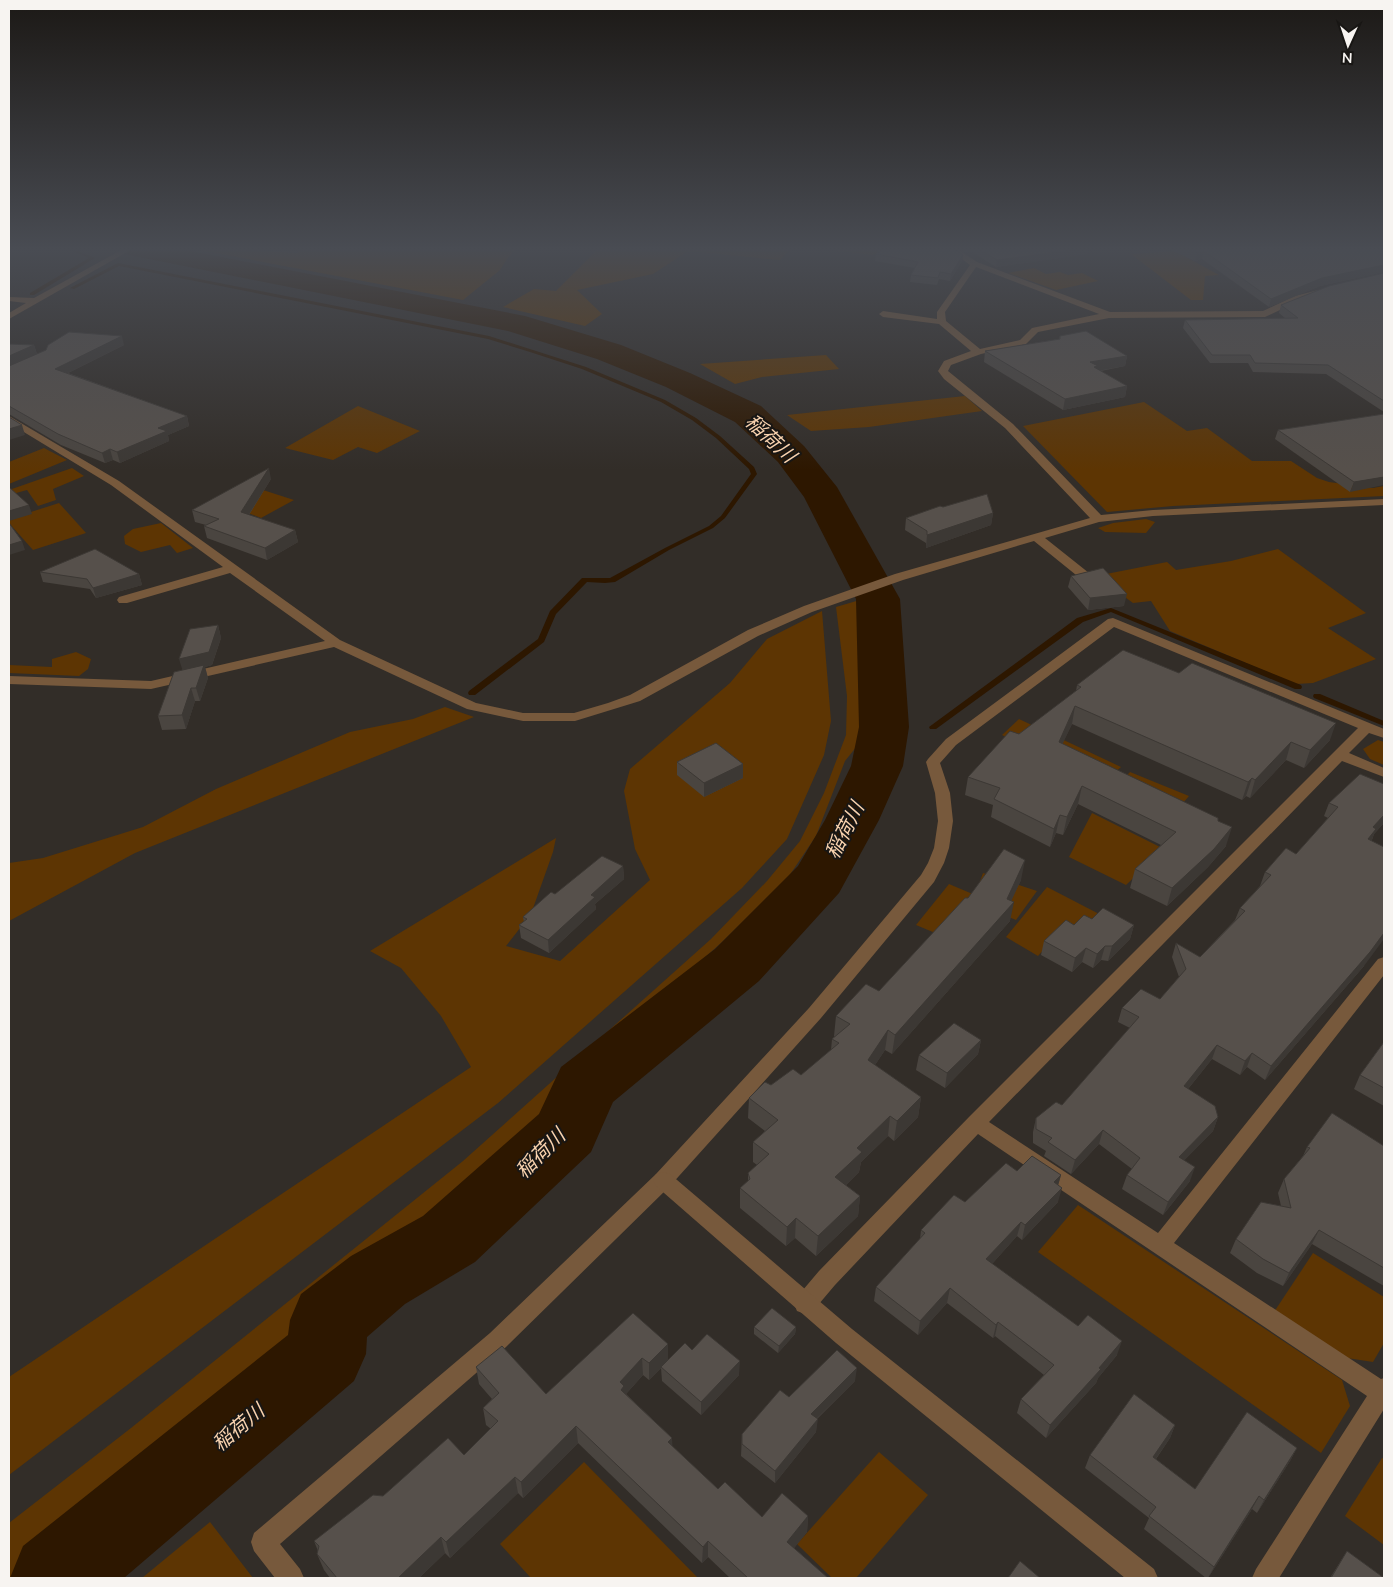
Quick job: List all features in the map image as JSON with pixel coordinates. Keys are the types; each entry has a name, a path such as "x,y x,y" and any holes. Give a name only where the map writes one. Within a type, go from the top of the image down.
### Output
{"street":[{"path":"942,322 978,352"},
{"path":"1074,322 1035,330 1023,342 978,352 947,363 943,371 947,377 1009,426 1098,519"},
{"path":"9,419 115,483 335,643 472,706 523,717 574,717 592,713 635,698 753,633 837,598 899,577 1098,519 1153,513 1384,502"},
{"path":"1036,537 1085,576"},
{"path":"123,600 233,568"},
{"path":"291,1578 263,1542 498,1340 663,1180 815,1013 928,878 937,863 943,844 946,819 944,794 933,762 951,742 1113,622 1384,734"},
{"path":"9,680 151,684 335,643"},
{"path":"805,1304 976,1123 1367,727"},
{"path":"1340,755 1384,773"},
{"path":"1160,1246 1384,962"},
{"path":"976,1123 1160,1246 1383,1391 1265,1578"},
{"path":"663,1180 805,1304 965,1436 1145,1578"}],"shaded area":[{"path":"568,322 591,322 585,326"},
{"path":"826,355 839,369 762,377 735,384 700,364"},
{"path":"965,396 982,411 869,427 811,431 787,415"},
{"path":"1144,402 1187,431 1207,428 1252,461 1291,461 1317,478 1329,482 1373,488 1384,486 1384,496 1173,506 1107,512 1023,426"},
{"path":"358,406 420,431 377,453 358,447 333,460 285,448"},
{"path":"44,448 67,460 9,484 9,462"},
{"path":"72,468 84,476 53,489 56,500 38,506 27,490 9,495 9,490"},
{"path":"263,490 294,500 261,518 232,507"},
{"path":"59,503 86,533 33,550 9,523 9,519"},
{"path":"1146,519 1155,522 1146,533 1105,532 1098,528 1113,523"},
{"path":"161,523 193,548 177,553 170,545 141,552 125,544 124,536 133,529"},
{"path":"1278,549 1366,613 1328,628 1376,659 1313,683 1296,684 1170,631 1151,601 1133,603 1096,576 1167,562 1176,570 1231,561"},
{"path":"870,597 873,600 869,731 845,761 816,836 789,876 722,942 580,1070 498,1170 422,1224 351,1283 303,1316 299,1356 238,1407 91,1521 26,1578 9,1578 9,1523 131,1428 463,1161 711,939 767,881 800,841 824,793 846,735 847,696 836,607"},
{"path":"822,611 831,721 824,755 787,839 742,888 498,1103 9,1475 9,1377 471,1067 441,1016 401,968 370,951 556,838 553,852 531,914 506,946 560,961 650,880 635,849 624,791 630,769 730,683 767,639"},
{"path":"76,652 91,659 88,669 79,676 9,673 9,665 52,667 52,659"},
{"path":"445,707 474,717 135,853 9,921 9,863 43,858 143,827 216,789 350,732 413,719"},
{"path":"1019,719 1121,767 1089,797 1075,771 1002,735"},
{"path":"1378,740 1384,742 1384,765 1370,759 1363,749"},
{"path":"1130,772 1189,796 1177,810 1118,785"},
{"path":"1092,813 1164,849 1126,885 1069,857"},
{"path":"983,873 1037,891 1016,920 972,902 940,935 916,925 949,884 975,895"},
{"path":"1047,887 1103,916 1062,929 1038,956 1006,937"},
{"path":"1078,1205 1342,1380 1350,1406 1321,1453 1038,1252"},
{"path":"1313,1253 1384,1297 1384,1343 1373,1362 1347,1358 1274,1312"},
{"path":"879,1452 928,1495 856,1578 832,1578 797,1544"},
{"path":"1382,1458 1384,1459 1384,1545 1345,1516"},
{"path":"584,1462 698,1578 531,1578 500,1544"},
{"path":"210,1522 253,1578 142,1578"}],"building":[{"path":"1187,322 1384,322 1384,401 1328,365 1255,363 1250,355 1212,355"},
{"path":"1086,331 1127,356 1090,362 1098,366 1094,367 1127,386 1065,399 985,351 1060,339 1060,336"},
{"path":"69,332 122,336 55,369 187,416 158,428 167,431 117,452 110,449 102,453 58,434 9,406 9,366 46,350 48,345"},
{"path":"9,344 34,345 9,356"},
{"path":"1384,414 1384,477 1354,482 1278,430"},
{"path":"9,417 22,425 9,429"},
{"path":"269,468 241,512 295,530 265,548 204,526 219,519 192,510"},
{"path":"9,487 29,505 9,511"},
{"path":"987,494 993,513 927,535 927,531 906,518 940,506 943,507"},
{"path":"9,523 22,541 9,545"},
{"path":"95,549 139,574 93,588 87,579 40,572"},
{"path":"1103,568 1127,594 1090,598 1071,576"},
{"path":"218,625 209,652 179,659 190,629"},
{"path":"1123,650 1179,673 1192,663 1336,723 1310,750 1291,742 1255,780 1252,778 1248,782 1075,706 1059,742 1218,818 1218,821 1232,827 1214,849 1172,888 1135,869 1176,832 1082,786 1067,817 1060,815 1054,829 994,799 1000,788 968,777 1010,731 1019,734 1081,687 1077,685"},
{"path":"204,665 196,688 191,688 182,715 158,716 174,672"},
{"path":"716,743 743,764 704,783 677,762"},
{"path":"1360,774 1384,784 1384,815 1373,827 1376,829 1368,839 1384,847 1384,933 1370,952 1271,1066 1252,1053 1245,1061 1217,1045 1184,1086 1215,1106 1218,1117 1179,1157 1195,1167 1168,1202 1127,1175 1140,1158 1103,1130 1075,1160 1048,1142 1052,1138 1036,1129 1036,1118 1056,1102 1062,1105 1139,1017 1122,1008 1141,989 1160,999 1186,969 1176,943 1200,957 1245,911 1240,908 1271,875 1265,872 1286,848 1296,854 1338,807 1329,803"},
{"path":"1004,849 1025,860 1007,899 1014,902 895,1035 888,1030 868,1060 921,1097 897,1121 890,1116 857,1148 862,1152 835,1177 860,1196 818,1236 796,1218 787,1227 740,1188 750,1179 748,1173 769,1154 753,1142 778,1120 749,1098 765,1082 771,1085 793,1069 801,1075 839,1043 832,1039 850,1024 836,1016 866,984 879,991 965,898 968,898"},
{"path":"602,856 623,866 591,895 595,897 548,940 519,925 527,919 523,917 551,892 555,894"},
{"path":"1103,908 1134,925 1112,946 1105,946 1097,954 1086,948 1075,958 1044,941 1066,920 1074,925 1084,915 1092,919"},
{"path":"954,1023 981,1040 947,1073 919,1055"},
{"path":"1384,1042 1384,1088 1360,1075"},
{"path":"1332,1113 1384,1146 1384,1268 1319,1230 1289,1273 1263,1259 1236,1239 1261,1202 1291,1208 1284,1179 1310,1148 1307,1147"},
{"path":"1032,1156 1061,1175 1054,1182 1062,1188 1025,1225 1021,1222 986,1259 1078,1326 1088,1315 1122,1341 1099,1368 1101,1369 1050,1425 1021,1399 1054,1365 998,1322 996,1325 950,1288 920,1321 876,1287 925,1233 921,1230 954,1195 965,1202 1006,1163 1017,1171"},
{"path":"772,1308 796,1327 779,1346 754,1327"},
{"path":"633,1313 668,1344 649,1363 642,1358 620,1382 624,1386 621,1390 672,1438 668,1442 718,1489 725,1482 762,1517 782,1493 808,1516 787,1542 828,1578 748,1578 708,1541 703,1547 576,1426 521,1482 515,1477 446,1542 441,1537 398,1578 337,1578 317,1554 319,1546 314,1541 373,1495 383,1496 448,1438 464,1455 498,1421 483,1408 499,1393 476,1367 502,1346 546,1394"},
{"path":"707,1334 740,1361 701,1402 661,1367 685,1343 692,1350"},
{"path":"837,1350 857,1368 811,1414 818,1419 775,1471 742,1444 742,1434 780,1390 789,1397"},
{"path":"1134,1394 1175,1425 1153,1457 1195,1489 1247,1412 1297,1448 1264,1500 1259,1496 1214,1567 1149,1516 1156,1507 1090,1455"},
{"path":"1347,1551 1384,1578 1331,1578"},
{"path":"1020,1561 1040,1578 1008,1578"}],"waterway":[{"path":"409,322 489,338 532,351 584,368 663,401 694,419 718,437 752,468 754,474 723,517 711,527 612,580 585,580 553,613 541,640 472,693"},
{"name":"稲荷川","path":"55,1578 326,1354 329,1320 378,1280 449,1239 566,1132 585,1086 737,965 819,879 852,820 877,766 884,727 878,599 823,495 791,454 748,414 678,380 609,352 509,322"},
{"path":"933,727 1080,620 1111,610 1298,687"},
{"path":"1317,696 1384,724"}]}
